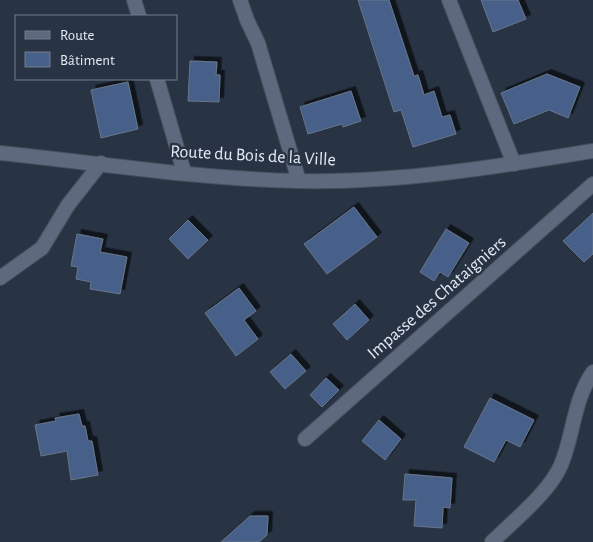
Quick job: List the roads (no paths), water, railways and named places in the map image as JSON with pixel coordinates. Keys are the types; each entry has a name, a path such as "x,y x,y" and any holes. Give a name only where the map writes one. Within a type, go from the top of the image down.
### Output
{"street":[{"path":"134,0 139,15"},
{"path":"240,0 258,43 299,181"},
{"path":"449,0 514,164"},
{"path":"157,80 184,172"},
{"name":"Route du Bois de la Ville","path":"0,153 184,172 299,181 389,177 514,164 593,151"},
{"path":"0,278 42,248 68,205 101,164"},
{"name":"Impasse des Chataigniers","path":"305,439 593,184"},
{"path":"492,542 554,478 565,452 580,393 593,372"}]}
